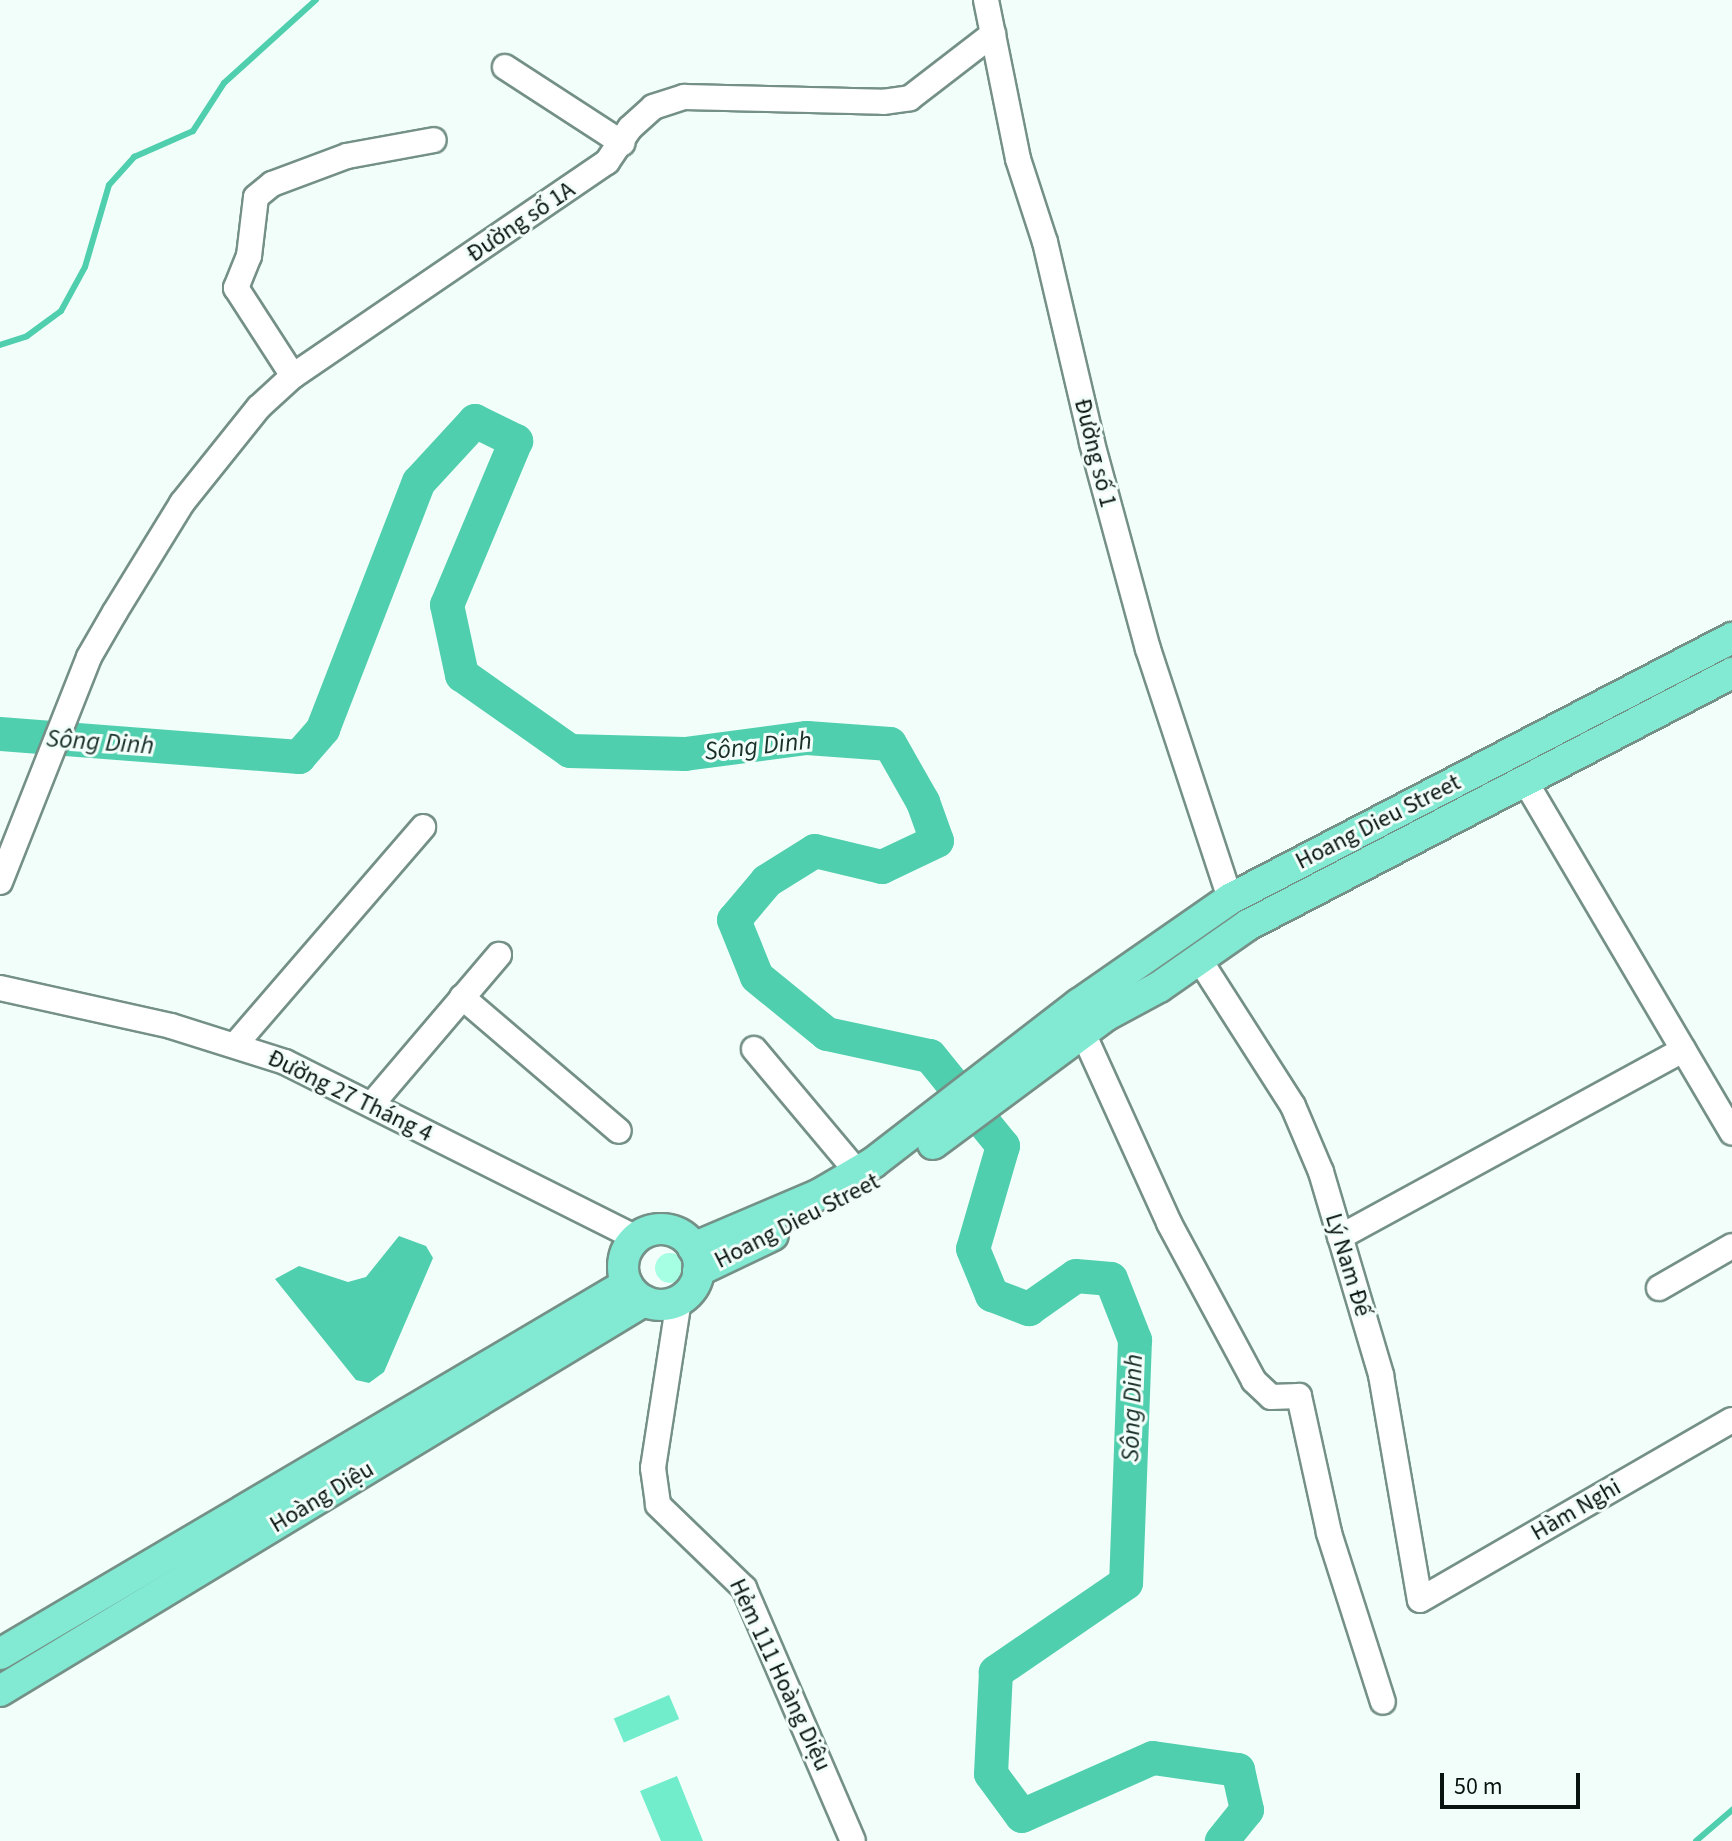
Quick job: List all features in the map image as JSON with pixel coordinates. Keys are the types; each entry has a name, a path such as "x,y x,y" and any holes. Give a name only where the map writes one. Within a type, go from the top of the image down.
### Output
{"main road":[{"name":"Hoang Dieu Street","path":"1048,1044 1230,899 1732,638"},
{"name":"Hoang Dieu Street","path":"1048,1044 1083,1033 1248,925 1732,673"},
{"path":"1535,740 1537,774"},
{"path":"928,1135 1048,1044"},
{"name":"Hoang Dieu Street","path":"696,1259 928,1135"},
{"name":"Hoang Dieu Street","path":"696,1259 847,1200 928,1135"},
{"path":"667,1229 696,1259 695,1283 679,1300 635,1293 623,1260 636,1238 667,1229"},
{"name":"Hoàng Diệu","path":"0,1654 635,1293"},
{"name":"Hoàng Diệu","path":"0,1691 635,1293"}],"street":[{"name":"Đường số 1","path":"986,0 1018,159 1045,242 1100,472 1148,649 1230,899"},
{"name":"Đường số 1A","path":"0,882 43,780 89,657 182,503 259,407 293,376 548,206 607,162 653,107 684,97 883,102 910,98 993,34"},
{"path":"505,67 622,143"},
{"path":"293,376 236,288 249,256 256,197 272,184 347,156 434,140"},
{"path":"1537,774 1683,1050 1732,1133"},
{"path":"235,1045 423,827"},
{"path":"372,1104 499,955"},
{"name":"Lý Nam Đế","path":"1199,959 1293,1106 1340,1237 1381,1375 1420,1600"},
{"name":"Đường 27 Tháng 4","path":"0,988 235,1045 317,1075 636,1238"},
{"path":"462,997 619,1131"},
{"path":"1083,1033 1169,1223 1254,1381 1271,1397 1299,1396 1329,1533 1383,1702"},
{"path":"754,1049 858,1173"},
{"path":"1340,1237 1683,1050"},
{"path":"1659,1288 1732,1246"},
{"name":"Hẻm 111 Hoàng Diệu","path":"679,1300 653,1468 658,1505 744,1588 853,1841"},
{"name":"Hàm Nghi","path":"1420,1600 1732,1420"}],"shaded area":[{"path":"399,1236 426,1246 433,1258 384,1372 369,1383 356,1380 275,1279 299,1266 348,1282 366,1277"},
{"path":"670,1253 681,1257 685,1268 681,1279 670,1283 659,1279 655,1268 659,1257"}],"building":[{"path":"669,1695 679,1719 624,1742 614,1718"},
{"path":"677,1776 703,1841 661,1841 640,1791"}],"waterway":[{"path":"0,345 27,336 61,311 85,267 109,185 134,157 193,131 224,83 316,0"},
{"name":"Sông Dinh","path":"0,734 299,757 323,729 419,482 475,421 516,441 447,605 462,675 570,751 685,754 807,738 890,744 923,802 937,841 882,867 815,851 767,881 734,920 757,977 827,1034 930,1056 1003,1146 973,1249 992,1295 1029,1309 1076,1276 1111,1279 1135,1340 1126,1583 996,1672 991,1774 1022,1816 1153,1758 1238,1770 1247,1810 1222,1841"},
{"path":"1696,1841 1732,1810"}]}
